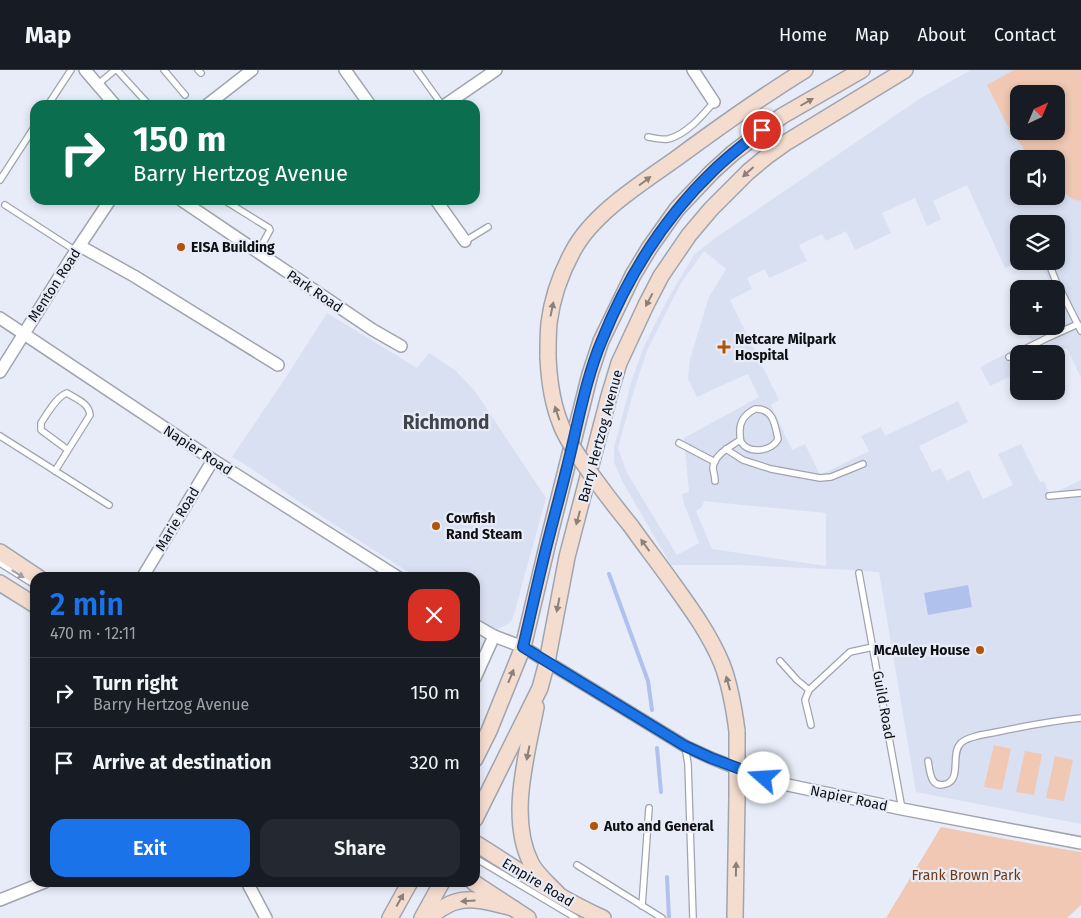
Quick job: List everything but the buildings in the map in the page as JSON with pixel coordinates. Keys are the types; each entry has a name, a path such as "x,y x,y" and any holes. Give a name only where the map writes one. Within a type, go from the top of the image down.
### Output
{"main road":[{"path":"734,918 737,731 728,682 712,641 683,597 571,445 561,425 554,405 550,384 548,357 549,322 554,297 574,249 588,229 602,215 710,134 805,70"},
{"name":"Barry Hertzog Avenue","path":"480,749 523,647 590,374 601,341 633,275 650,247 678,209 712,172 733,153 782,116 862,70"},
{"name":"Barry Hertzog Avenue","path":"480,809 540,688 547,662 567,558 609,396 619,363 646,304 662,276 690,235 711,209 748,172 787,142 905,70"},
{"path":"0,552 30,572"},
{"path":"0,583 30,602"},
{"path":"540,688 523,780 520,825 531,864 559,895"},
{"name":"Empire Road","path":"480,846 559,895 603,918"},
{"path":"390,918 407,887"},
{"path":"422,918 439,887"},
{"path":"480,887 528,918"},
{"path":"428,918 454,902 465,900 477,900 513,908"}],"street":[{"path":"85,70 111,100"},
{"path":"213,100 252,70"},
{"path":"345,70 366,100"},
{"path":"451,100 496,70"},
{"path":"693,70 714,102"},
{"name":"Menton Road","path":"0,372 107,205"},
{"name":"Park Road","path":"188,205 373,330 401,346"},
{"path":"440,205 465,241"},
{"path":"78,248 134,276 278,365"},
{"name":"Napier Road","path":"0,318 213,460 390,572"},
{"name":"Marie Road","path":"145,572 213,460"},
{"name":"Napier Road","path":"480,628 494,636 523,647 685,746 746,772 782,784 1081,843"},
{"path":"480,667 494,636"},
{"path":"0,900 32,887"},
{"path":"250,887 266,918"}],"lane":[{"path":"51,100 71,70"},
{"path":"98,85 116,70 145,100"},
{"path":"122,75 128,70"},
{"path":"164,70 185,95"},
{"path":"417,70 440,100"},
{"path":"648,136 666,139 679,134 695,123 714,102"},
{"path":"0,180 30,134"},
{"path":"5,205 78,248"},
{"path":"232,205 270,230 258,252"},
{"path":"465,241 488,227"},
{"path":"1052,270 1081,331"},
{"path":"1009,357 1078,324"},
{"path":"55,471 90,415 90,410 86,405 67,393 59,398 40,427 41,430 68,450"},
{"path":"762,409 768,413 776,430 778,439 776,444 768,449 756,450 745,446 740,440 739,427 748,412 762,409"},
{"path":"0,436 109,505"},
{"path":"715,481 713,467 717,458 726,449 740,440"},
{"path":"680,443 715,462"},
{"path":"726,449 743,460 771,469 820,478 831,477 862,464"},
{"path":"1049,496 1081,493"},
{"path":"0,563 30,582"},
{"name":"Guild Road","path":"859,573 902,809"},
{"path":"811,724 805,700 809,690 850,652 873,647"},
{"path":"780,661 809,690"},
{"path":"928,761 932,780 937,784 944,785 952,780 957,747 962,742 982,735 1052,721 1081,718"},
{"path":"685,746 688,764 693,918"},
{"path":"642,906 649,808"},
{"path":"480,861 576,918"},
{"path":"577,865 662,918"}],"shaded area":[{"path":"971,70 1081,70 1081,378 1067,348 1065,349 1065,345 1023,345 1031,341 1028,335 1065,335 1065,280 1048,280 1044,270 1065,270 1065,215 1010,215 1010,266 1005,268 967,185 933,201 941,219 927,226 915,198 882,213 891,233 855,250 846,231 826,241 822,234 799,245 807,261 769,278 765,269 747,278 752,289 730,300 779,400 771,405 792,450 805,444 820,475 869,451 861,436 881,427 885,436 958,401 968,422 919,446 932,472 941,468 947,481 969,470 983,499 1013,485 998,454 1021,444 1040,482 1044,481 1050,495 1081,480 1081,824 916,792 879,572 740,565 671,565 622,481 614,462 614,447 632,379 645,344 666,302 694,255 714,239 921,98","holes":["704,251 726,269 709,297 690,359 688,379 697,397 748,374 759,397 684,438 689,492 682,494 699,543 677,555 627,473 618,448 647,351 681,283","704,501 826,513 826,566 712,549 696,511 702,507"]},
{"path":"327,313 417,368 429,353 456,371 475,391 546,498 514,614 508,624 498,629 480,620 480,572 408,572 232,457"},
{"path":"1010,352 1010,376 990,386 980,367"}],"green space":[{"path":"1014,70 1081,70 1081,201 1072,199 1065,192 1065,150 1025,150 1018,140 1065,140 1065,85 1010,85 1010,129 987,85"},
{"path":"994,745 1011,749 1002,790 984,787"},
{"path":"1025,751 1042,754 1034,795 1016,792"},
{"path":"1055,756 1073,760 1064,801 1046,798"},
{"name":"Frank Brown Park","path":"941,827 1081,852 1081,905 1067,918 886,918"}],"water":[{"path":"968,585 972,607 928,615 924,593"}],"waterway":[{"path":"609,574 648,681 652,710"},
{"path":"657,748 661,792"},
{"path":"667,877 669,918"}],"place":[{"name":"EISA Building","path":"181,247"},
{"name":"Netcare Milpark Hospital","path":"724,347"},
{"name":"Cowfish Rand Steam","path":"436,526"},
{"name":"McAuley House","path":"980,650"},
{"name":"Auto and General","path":"594,826"}],"district":[{"name":"Richmond","path":"446,422"}],"route":[{"path":"762,130 712,172 678,209 641,261 613,315 601,341 590,374 523,647 685,746 764,778"}]}
